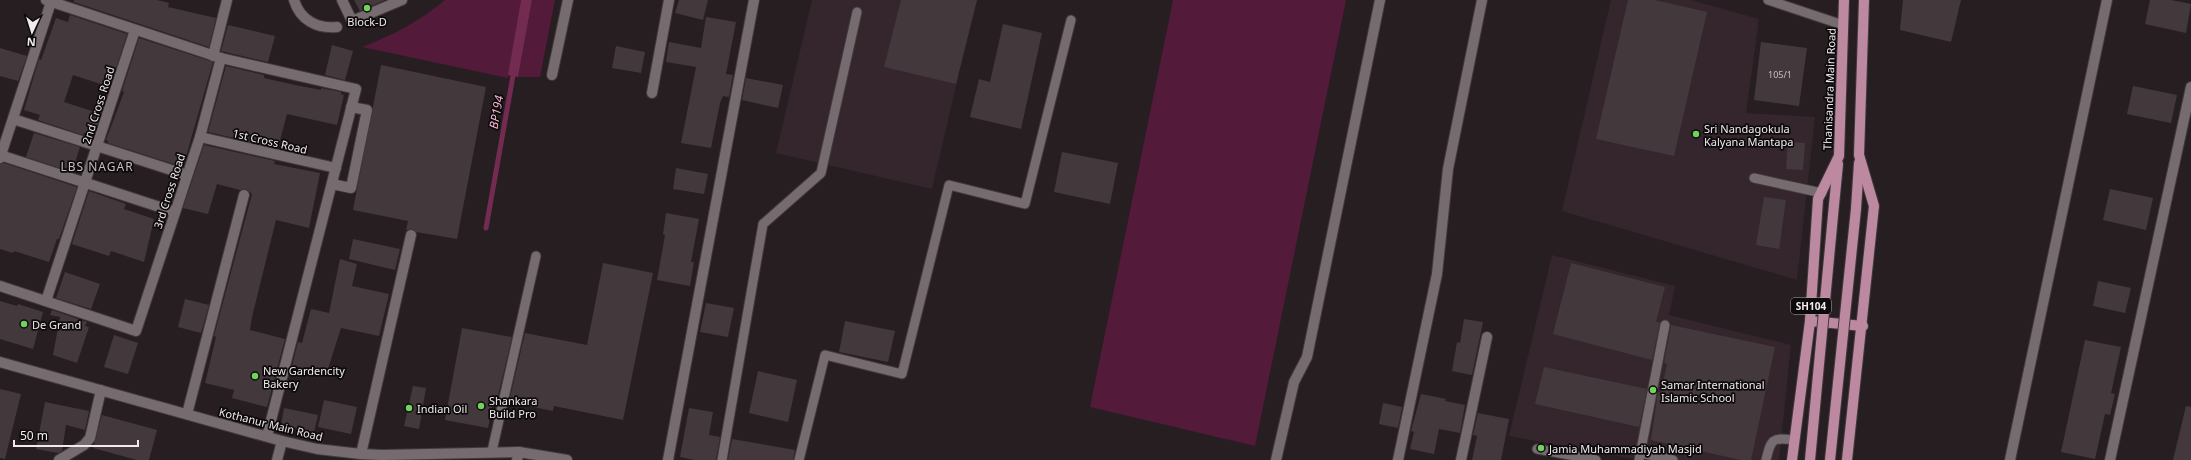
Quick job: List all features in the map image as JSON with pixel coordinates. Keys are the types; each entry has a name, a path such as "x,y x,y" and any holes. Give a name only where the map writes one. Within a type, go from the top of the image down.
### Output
{"main road":[{"name":"Thanisandra Main Road","path":"1792,460 1810,321 1818,200 1839,156 1844,0"},
{"name":"SH104","path":"1830,460 1856,209 1864,0"},
{"name":"SH104","path":"1848,460 1863,326 1874,206 1859,155"},
{"name":"SH104","path":"1810,460 1839,156"},
{"path":"1810,321 1863,326"}],"street":[{"path":"217,57 227,0"},
{"path":"294,0 300,13 313,24 325,28 337,27"},
{"path":"342,0 352,20 402,0"},
{"path":"552,76 568,0"},
{"path":"652,93 669,0"},
{"path":"668,460 754,0"},
{"path":"1276,460 1294,382 1307,357 1380,0"},
{"path":"1398,460 1437,274 1448,169 1482,0"},
{"path":"2010,460 2107,0"},
{"path":"175,212 0,156 13,119 48,1 217,57 356,89 267,436"},
{"name":"2nd Cross Road","path":"46,301 135,30"},
{"name":"3rd Cross Road","path":"46,301 136,331 200,137 217,57"},
{"path":"2110,460 2191,87"},
{"path":"332,184 351,188 367,110 351,107"},
{"path":"13,119 187,175"},
{"name":"1st Cross Road","path":"200,137 336,168"},
{"path":"187,414 244,195"},
{"path":"364,456 411,235"},
{"path":"0,286 46,301"},
{"path":"1461,460 1487,337"},
{"name":"Kothanur Main Road","path":"0,362 282,441 318,449 364,456 429,457 492,451 518,456 567,460"},
{"path":"59,460 84,445 90,438 101,390"},
{"path":"277,460 282,441"}],"lane":[{"path":"1768,0 1843,25"},
{"path":"722,460 763,224 821,173 857,12"},
{"path":"799,460 825,355 902,374 949,185 1025,204 1071,20"},
{"path":"1754,178 1822,193"},
{"path":"492,451 536,256"},
{"path":"1666,325 1639,457 1673,460"},
{"path":"1766,460 1772,441 1778,438 1794,440"},
{"path":"1537,449 1596,460"}],"shaded area":[{"path":"445,0 521,0 508,78 362,47 385,38 406,27 426,15"},
{"path":"521,0 532,0 518,77 508,75"},
{"path":"532,0 555,0 540,77 518,77"},
{"path":"812,0 976,0 932,189 776,153"},
{"path":"1173,0 1346,0 1255,446 1090,407"},
{"name":"Sri Nandagokula Kalyana Mantapa","path":"1611,0 1691,0 1759,19 1746,113 1815,117 1797,280 1562,211"},
{"name":"Samar International Islamic School","path":"1552,255 1675,286 1669,315 1791,345 1779,460 1640,460 1509,436"}],"building":[{"path":"74,0 157,0 169,3 168,7 216,18 209,47 74,2"},
{"name":"Block-D","path":"354,0 385,0 360,11"},
{"path":"679,0 708,0 703,20 675,13"},
{"path":"901,0 977,0 956,84 884,67"},
{"path":"1628,0 1655,0 1707,12 1674,156 1596,139"},
{"path":"1903,0 1961,0 1951,42 1900,30"},
{"path":"2150,0 2171,0 2191,4 2186,33 2145,24"},
{"path":"70,15 127,34 110,87 73,75 64,102 101,114 93,136 84,133 83,135 38,120 40,115 24,110 39,59 41,60 56,18 68,22"},
{"path":"706,17 736,22 726,74 733,75 729,97 723,96 720,103 711,148 681,143 696,67 666,62 669,42 701,48"},
{"path":"1003,24 1042,33 1021,129 970,117 979,79 990,82"},
{"path":"228,25 275,36 268,62 221,51"},
{"path":"139,38 213,62 183,167 108,143 106,140 124,92 122,91"},
{"path":"1761,42 1807,48 1799,106 1754,100"},
{"path":"332,45 353,51 345,80 325,75"},
{"path":"616,46 645,52 641,73 612,68"},
{"path":"0,48 27,56 18,81 0,76"},
{"path":"381,65 486,87 457,239 416,232 412,229 406,230 408,221 353,210"},
{"path":"226,66 264,75 264,78 321,90 321,88 341,92 341,94 344,95 337,125 287,114 278,148 208,132"},
{"path":"746,78 783,85 778,108 742,100"},
{"path":"2133,86 2177,95 2171,123 2127,114"},
{"path":"34,133 80,147 72,172 26,157"},
{"path":"1788,142 1805,143 1803,170 1786,169"},
{"path":"204,145 275,161 274,164 320,173 309,228 276,220 252,317 250,330 285,339 267,407 232,398 234,390 205,383 216,337 214,336 252,194 246,189 240,190 217,184 208,214 183,208"},
{"path":"1062,152 1118,163 1110,204 1054,192"},
{"path":"4,163 77,187 59,239 57,239 49,262 14,251 13,253 0,249 0,164"},
{"path":"676,168 708,174 704,194 673,189"},
{"path":"2110,189 2153,198 2146,230 2103,220"},
{"path":"89,191 126,204 124,209 154,219 144,262 111,251 109,256 72,244"},
{"path":"1764,197 1786,200 1779,249 1756,245"},
{"path":"666,213 699,219 691,262 694,262 690,286 657,280 665,235 663,234"},
{"path":"353,239 400,249 395,270 349,259"},
{"path":"340,259 357,264 352,286 389,294 379,336 341,328 326,375 292,366 298,342 302,343 311,309 329,313"},
{"path":"603,263 653,273 623,420 554,406 553,411 509,402 525,333 587,345"},
{"path":"1571,263 1665,287 1656,322 1660,322 1652,360 1553,334"},
{"path":"65,272 100,284 91,309 56,298"},
{"path":"2098,281 2131,288 2125,313 2093,306"},
{"path":"185,299 209,305 201,333 178,327"},
{"path":"0,301 17,306 18,304 43,312 33,349 0,339"},
{"path":"706,303 734,308 728,337 700,332"},
{"path":"52,310 87,322 85,326 89,327 77,363 53,355 60,317 50,315"},
{"path":"1464,319 1483,322 1472,375 1452,371 1457,342 1460,343"},
{"path":"845,321 895,331 888,362 839,352"},
{"path":"1671,325 1775,347 1751,460 1741,460 1651,440 1658,392 1661,392 1667,364 1664,363"},
{"path":"462,328 512,337 497,400 494,399 488,428 445,420"},
{"path":"114,335 138,343 128,374 104,367"},
{"path":"2085,340 2121,347 2111,393 2115,394 2110,415 2105,414 2095,459 2061,452"},
{"path":"1544,367 1647,389 1639,427 1535,404"},
{"path":"758,371 797,380 788,422 749,413"},
{"path":"413,386 426,388 419,429 404,426"},
{"path":"0,389 21,394 5,459 0,458"},
{"path":"1421,394 1446,399 1445,401 1465,405 1460,433 1439,429 1434,454 1410,449 1414,432 1411,431"},
{"path":"324,400 357,407 351,434 318,427"},
{"path":"45,402 89,411 85,430 66,425 62,451 58,453 36,449"},
{"path":"1383,403 1402,407 1398,428 1379,424"},
{"path":"2186,406 2191,407 2191,460 2173,460"},
{"path":"284,408 318,415 314,432 281,425"},
{"path":"689,408 713,412 709,435 720,437 716,460 695,460 680,457"},
{"path":"1478,413 1509,419 1501,460 1472,460 1477,436 1473,435"},
{"path":"102,415 157,430 149,460 137,460 93,448"},
{"path":"732,439 795,450 793,460 728,460"}],"waterway":[{"name":"BP194","path":"486,228 514,70"}],"place":[{"name":"Block-D","path":"367,8"},
{"name":"Sri Nandagokula Kalyana Mantapa","path":"1696,134"},
{"name":"De Grand","path":"24,324"},
{"name":"New Gardencity Bakery","path":"255,376"},
{"name":"Samar International Islamic School","path":"1653,390"},
{"name":"Shankara Build Pro","path":"481,406"},
{"name":"Indian Oil","path":"409,408"},
{"name":"Jamia Muhammadiyah Masjid","path":"1541,448"}],"district":[{"name":"LBS NAGAR","path":"97,166"}]}
